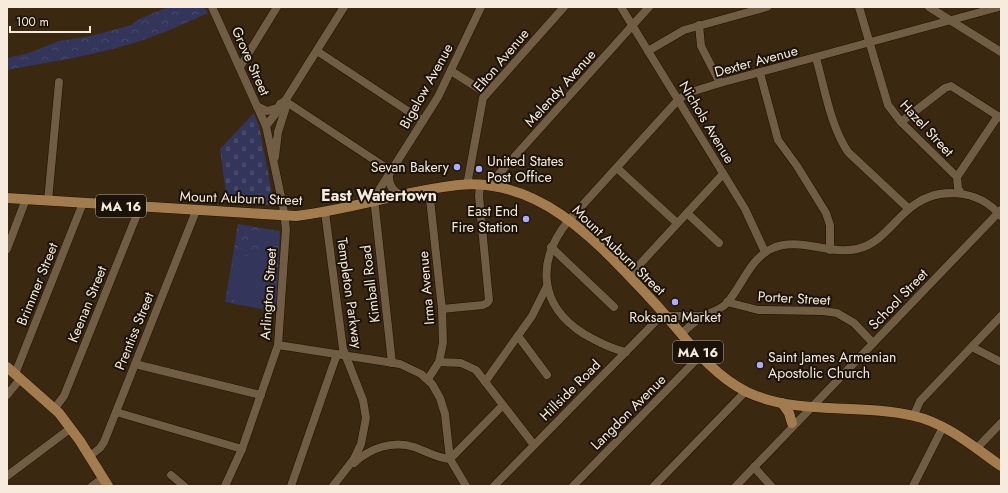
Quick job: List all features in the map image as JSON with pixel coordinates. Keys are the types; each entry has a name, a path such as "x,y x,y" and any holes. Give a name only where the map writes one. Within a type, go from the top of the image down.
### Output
{"main road":[{"name":"Mount Auburn Street","path":"7,198 285,216 325,212 429,190 466,185 493,187 532,197 553,208 569,220 629,276 666,314 701,355 723,376 746,391 782,403 889,411 914,416 943,427 1001,466"},
{"path":"7,367 55,408 90,456 105,482"},
{"path":"782,403 789,413 790,428"}],"street":[{"path":"240,67 277,7"},
{"name":"Arlington Street","path":"225,486 242,449 278,345 286,230 285,216 266,126 276,113 280,104 285,102 344,7"},
{"name":"Bigelow Avenue","path":"373,202 376,193 423,121 451,71 481,7"},
{"name":"Elton Avenue","path":"466,185 480,107 486,93 564,7"},
{"name":"Nichols Avenue","path":"621,7 750,218 766,252"},
{"name":"Melendy Avenue","path":"493,187 498,176 649,7"},
{"path":"648,51 680,32 699,25 767,7"},
{"name":"Hazel Street","path":"859,7 886,99 891,111 957,177 958,188 961,193"},
{"path":"929,7 1001,52"},
{"name":"Dexter Avenue","path":"547,286 547,261 556,237 569,220 678,100 688,93 999,7"},
{"name":"Grove Street","path":"213,9 266,126"},
{"path":"699,25 701,46 720,83"},
{"path":"317,51 423,121"},
{"path":"816,58 844,146 848,152 909,209"},
{"path":"451,71 486,93"},
{"path":"760,73 778,140 797,166 826,213 830,225 830,250"},
{"path":"48,201 59,82"},
{"path":"901,122 945,88 952,86 1000,117 957,177"},
{"path":"285,102 390,173 389,182 392,188 403,196"},
{"name":"Arlington Street","path":"275,166 280,121 286,107 285,102"},
{"path":"257,106 267,111 277,108"},
{"path":"266,126 274,126 280,121"},
{"path":"617,168 677,223"},
{"path":"629,276 723,174"},
{"path":"442,309 482,305 487,303 489,296 479,196 480,186"},
{"name":"Irma Avenue","path":"428,379 439,362 443,343 442,309 429,190"},
{"path":"682,333 703,316 718,310 727,302 752,266 766,252 778,246 791,244 830,250 848,251 868,246 884,234 909,209 929,198 945,193 961,193 982,200 1000,213"},
{"path":"7,249 26,199"},
{"name":"Kimball Road","path":"373,202 392,363"},
{"name":"Brimmer Street","path":"7,395 18,376 83,203"},
{"name":"Keenan Street","path":"55,408 64,396 140,207"},
{"name":"Prentiss Street","path":"90,456 102,446 196,211"},
{"name":"Templeton Parkway","path":"325,212 343,349 363,400 366,418 358,452 335,486"},
{"path":"687,213 719,243"},
{"name":"School Street","path":"736,486 803,412 812,406 1000,213"},
{"path":"551,247 614,307"},
{"path":"485,382 537,307 547,286"},
{"path":"547,286 556,308 573,326 603,345 626,352"},
{"name":"Porter Street","path":"727,302 758,310 823,311 837,313 854,324 873,343"},
{"path":"666,314 703,316"},
{"name":"Hillside Road","path":"494,486 626,352 666,314"},
{"path":"914,416 920,402 1001,316"},
{"path":"518,336 547,375"},
{"path":"278,345 392,363 408,367 428,379 436,390 443,406 450,459 466,486"},
{"path":"972,347 1001,362"},
{"path":"291,486 337,354"},
{"name":"Langdon Avenue","path":"573,486 701,355"},
{"path":"439,362 467,365 476,370 534,445"},
{"path":"135,364 261,395"},
{"path":"654,486 746,391"},
{"path":"450,459 503,405"},
{"path":"116,412 242,449"},
{"path":"976,449 1001,423"},
{"path":"913,486 943,427"},
{"path":"7,476 71,428"},
{"path":"345,473 364,455 391,444 406,445 439,458 450,459"},
{"path":"754,467 771,486"},
{"path":"171,475 184,486"},
{"path":"92,486 105,482"}],"green space":[{"path":"168,7 204,7 208,13 163,33 128,45 89,55 7,70 7,58 29,53 59,41 91,36 131,25 137,20"},
{"path":"254,113 259,126 272,193 272,201 268,205 227,202 220,149"},
{"path":"238,224 280,231 276,312 225,302"},
{"path":"262,236 274,237 273,257 261,257"},
{"path":"235,254 251,257 264,266 269,272 272,278 275,294 274,306 272,309 234,304 234,300 231,300 228,295"}],"place":[{"name":"Sevan Bakery","path":"457,167"},
{"name":"United States Post Office","path":"479,169"},
{"name":"East End Fire Station","path":"526,219"},
{"name":"Roksana Market","path":"675,302"},
{"name":"Saint James Armenian Apostolic Church","path":"760,365"}],"district":[{"name":"East Watertown","path":"379,195"}]}
